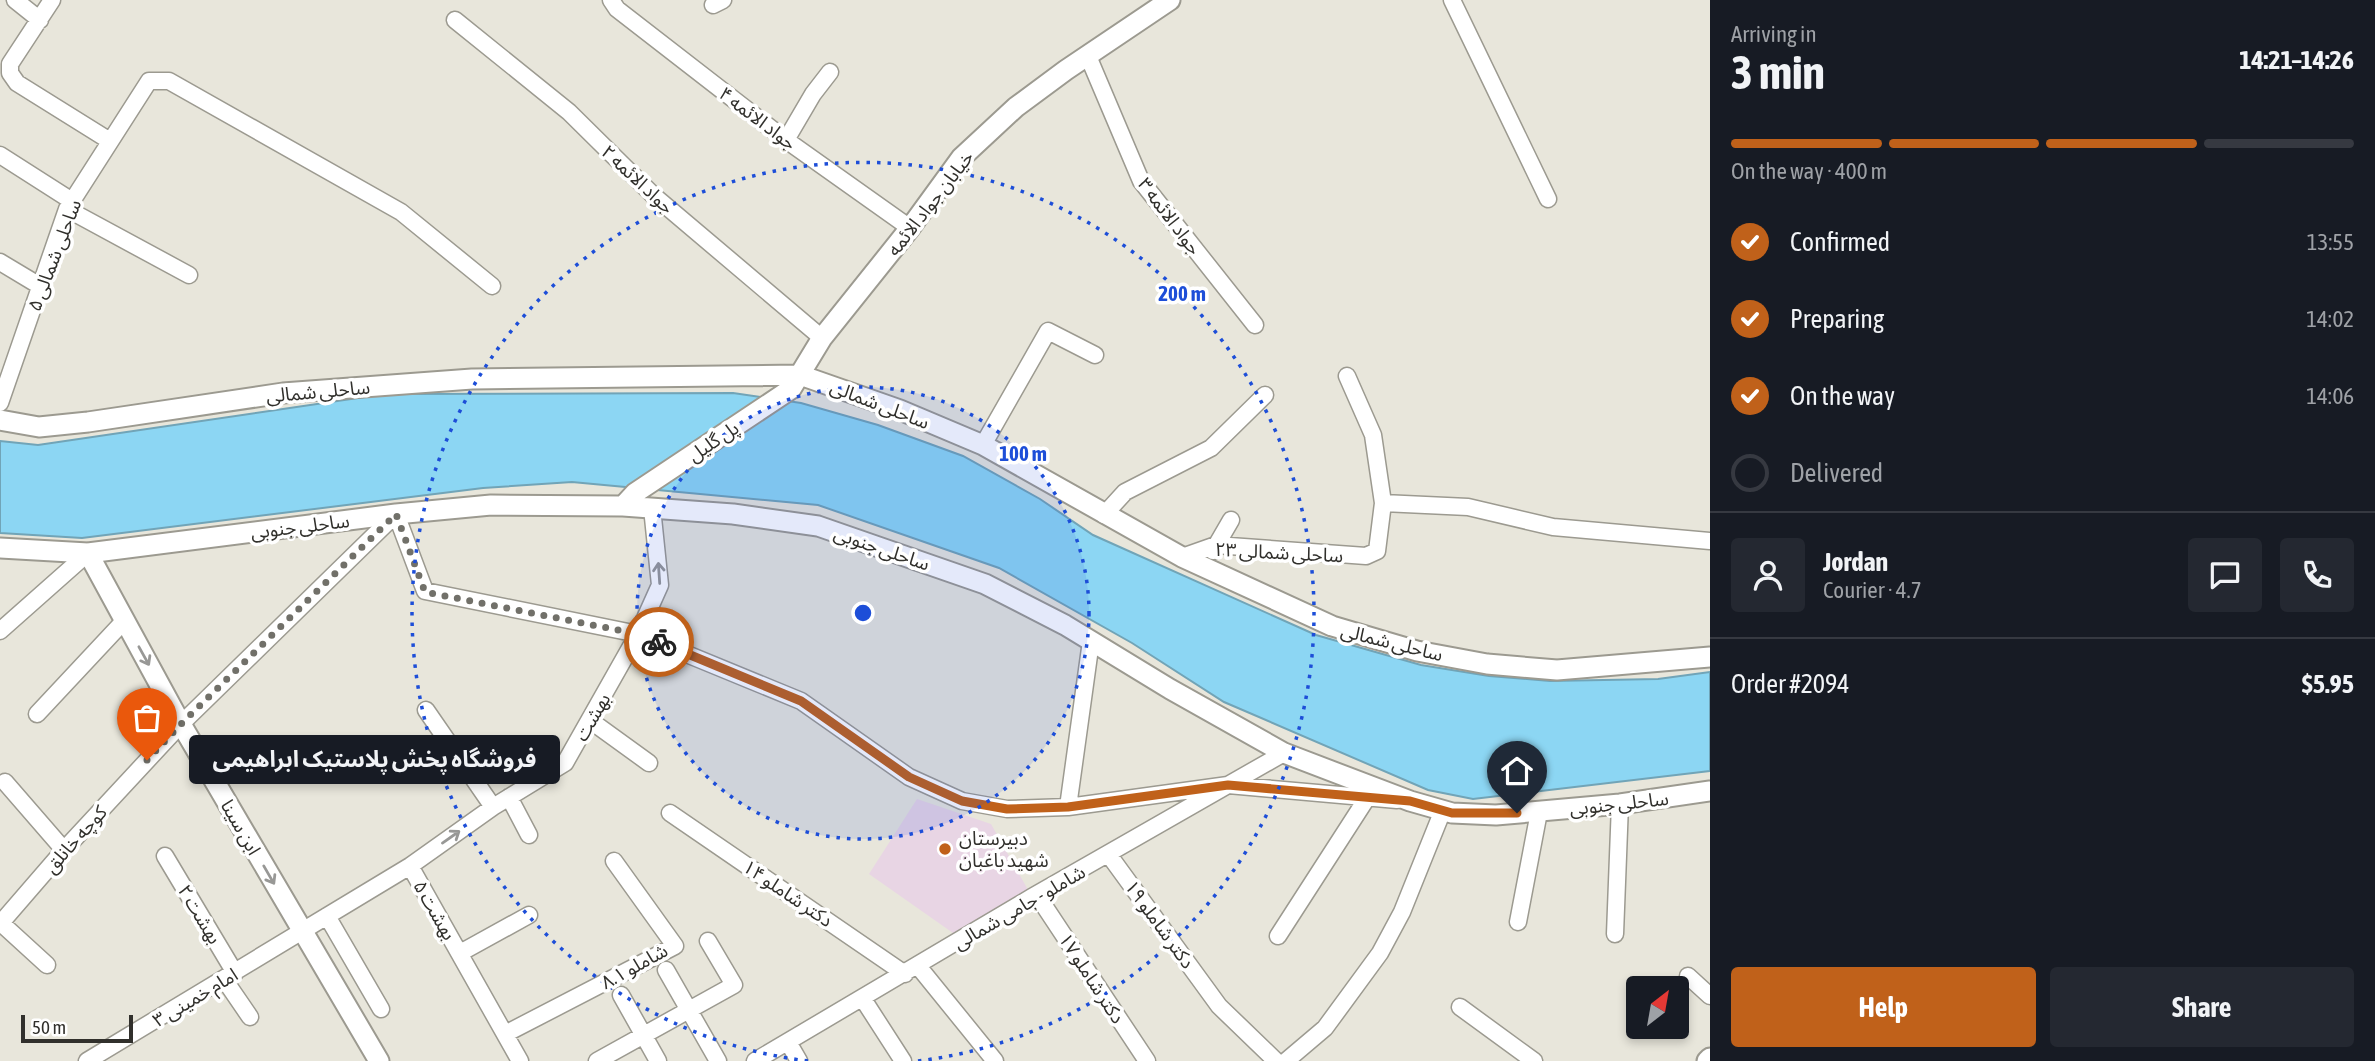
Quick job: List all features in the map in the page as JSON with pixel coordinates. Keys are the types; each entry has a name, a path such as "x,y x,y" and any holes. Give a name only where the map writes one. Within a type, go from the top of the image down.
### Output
{"street":[{"path":"15,0 40,20"},
{"path":"52,0 40,20 5,60 10,73 17,83 110,141"},
{"name":"جواد الائمه ۴","path":"611,0 617,9 786,140 910,228"},
{"name":"خیابان جواد الائمه","path":"796,382 822,338 910,228 961,158 1016,107 1170,0"},
{"path":"1452,0 1548,199"},
{"name":"جواد الائمه ۲","path":"455,20 569,112 653,195 822,338"},
{"name":"جواد الائمه ۳","path":"1088,56 1140,181 1255,325"},
{"path":"786,140 813,94 830,72"},
{"name":"ساحلی شمالی ۵","path":"0,403 70,205 149,81 169,81 401,212 492,286"},
{"path":"0,155 70,205 189,275"},
{"path":"0,262 40,286"},
{"path":"984,445 1048,331 1095,355"},
{"path":"1348,376 1373,435 1383,503 1468,507 1553,527 1710,541"},
{"name":"ساحلی شمالی","path":"0,420 39,427 283,393 472,379 796,382 900,410 984,445 1182,557 1332,626 1418,651 1487,664 1558,670 1710,657"},
{"name":"پل گلیل","path":"629,500 796,382"},
{"path":"1104,515 1125,492 1211,447 1265,395"},
{"name":"ساحلی جنوبی","path":"0,548 88,553 396,514 491,505 629,500 652,508 733,514 818,526 985,584 1065,625 1284,753 1410,801 1452,813 1496,815 1620,804 1710,791"},
{"name":"ساحلی شمالی ۲۳","path":"1182,557 1216,545 1366,556 1377,551 1383,503"},
{"name":"بهشت","path":"410,866 493,807 565,763 638,634 660,585 652,508"},
{"path":"396,514 425,592 638,634 801,701 909,777 962,801 1007,809 1068,807 1228,785 1410,801"},
{"name":"کوچه خانلق","path":"1,923 64,850 181,724 396,514"},
{"path":"1203,567 1231,520"},
{"path":"0,631 88,553"},
{"name":"ابن سینا","path":"88,553 181,724 379,1061"},
{"path":"37,714 124,621"},
{"path":"1068,807 1091,641"},
{"path":"426,710 493,807"},
{"path":"591,721 649,763"},
{"name":"شاملو - جامی شمالی","path":"755,1061 1284,753"},
{"path":"5,782 64,850"},
{"path":"509,797 528,835"},
{"path":"1278,936 1367,798"},
{"path":"1670,798 1698,806 1710,805"},
{"path":"1615,934 1620,804"},
{"path":"1286,1061 1325,1028 1380,953 1402,912 1443,810"},
{"path":"1518,922 1539,812"},
{"name":"دکتر شاملو ۱۴","path":"670,813 911,970 995,1061"},
{"name":"دکتر شاملو ۱۹","path":"1109,855 1219,1006 1276,1061"},
{"name":"بهشت ۲","path":"166,856 250,1017"},
{"name":"شاملو ۸.۱","path":"505,1034 674,946 614,861"},
{"path":"301,931 410,866"},
{"name":"بهشت ۵","path":"410,866 520,1061"},
{"name":"دکتر شاملو ۱۷","path":"1037,895 1147,1061"},
{"path":"460,953 529,915"},
{"path":"327,916 381,1009"},
{"path":"1,923 47,965"},
{"name":"امام خمینی ۳","path":"87,1061 301,931"},
{"path":"597,1061 734,985 708,941"},
{"path":"666,970 718,1061"},
{"path":"1689,977 1710,996"},
{"path":"621,995 658,1061"},
{"path":"863,999 903,1061"},
{"path":"1460,1007 1534,1061"},
{"path":"788,1042 799,1061"}],"shaded area":[{"name":"دبیرستان شهید باغبان","path":"917,799 991,824 1032,897 963,940 869,874"}],"water":[{"path":"733,393 801,403 878,425 963,456 1040,499 1093,535 1316,635 1421,665 1489,676 1550,681 1658,679 1710,672 1710,771 1473,799 1428,790 1224,702 1132,643 999,568 818,505 572,482 483,488 82,538 0,533 0,441 38,445 385,394"}],"way so far":[{"path":"147,760 396,514 425,592 638,634 659,642"}],"place":[{"name":"فروشگاه پخش پلاستیک ابراهیمی","path":"147,760"},
{"name":"دبیرستان شهید باغبان","path":"945,849"}],"route":[{"path":"659,642 801,701 909,777 962,801 1007,809 1068,807 1228,785 1410,801 1452,813 1517,813"}]}
